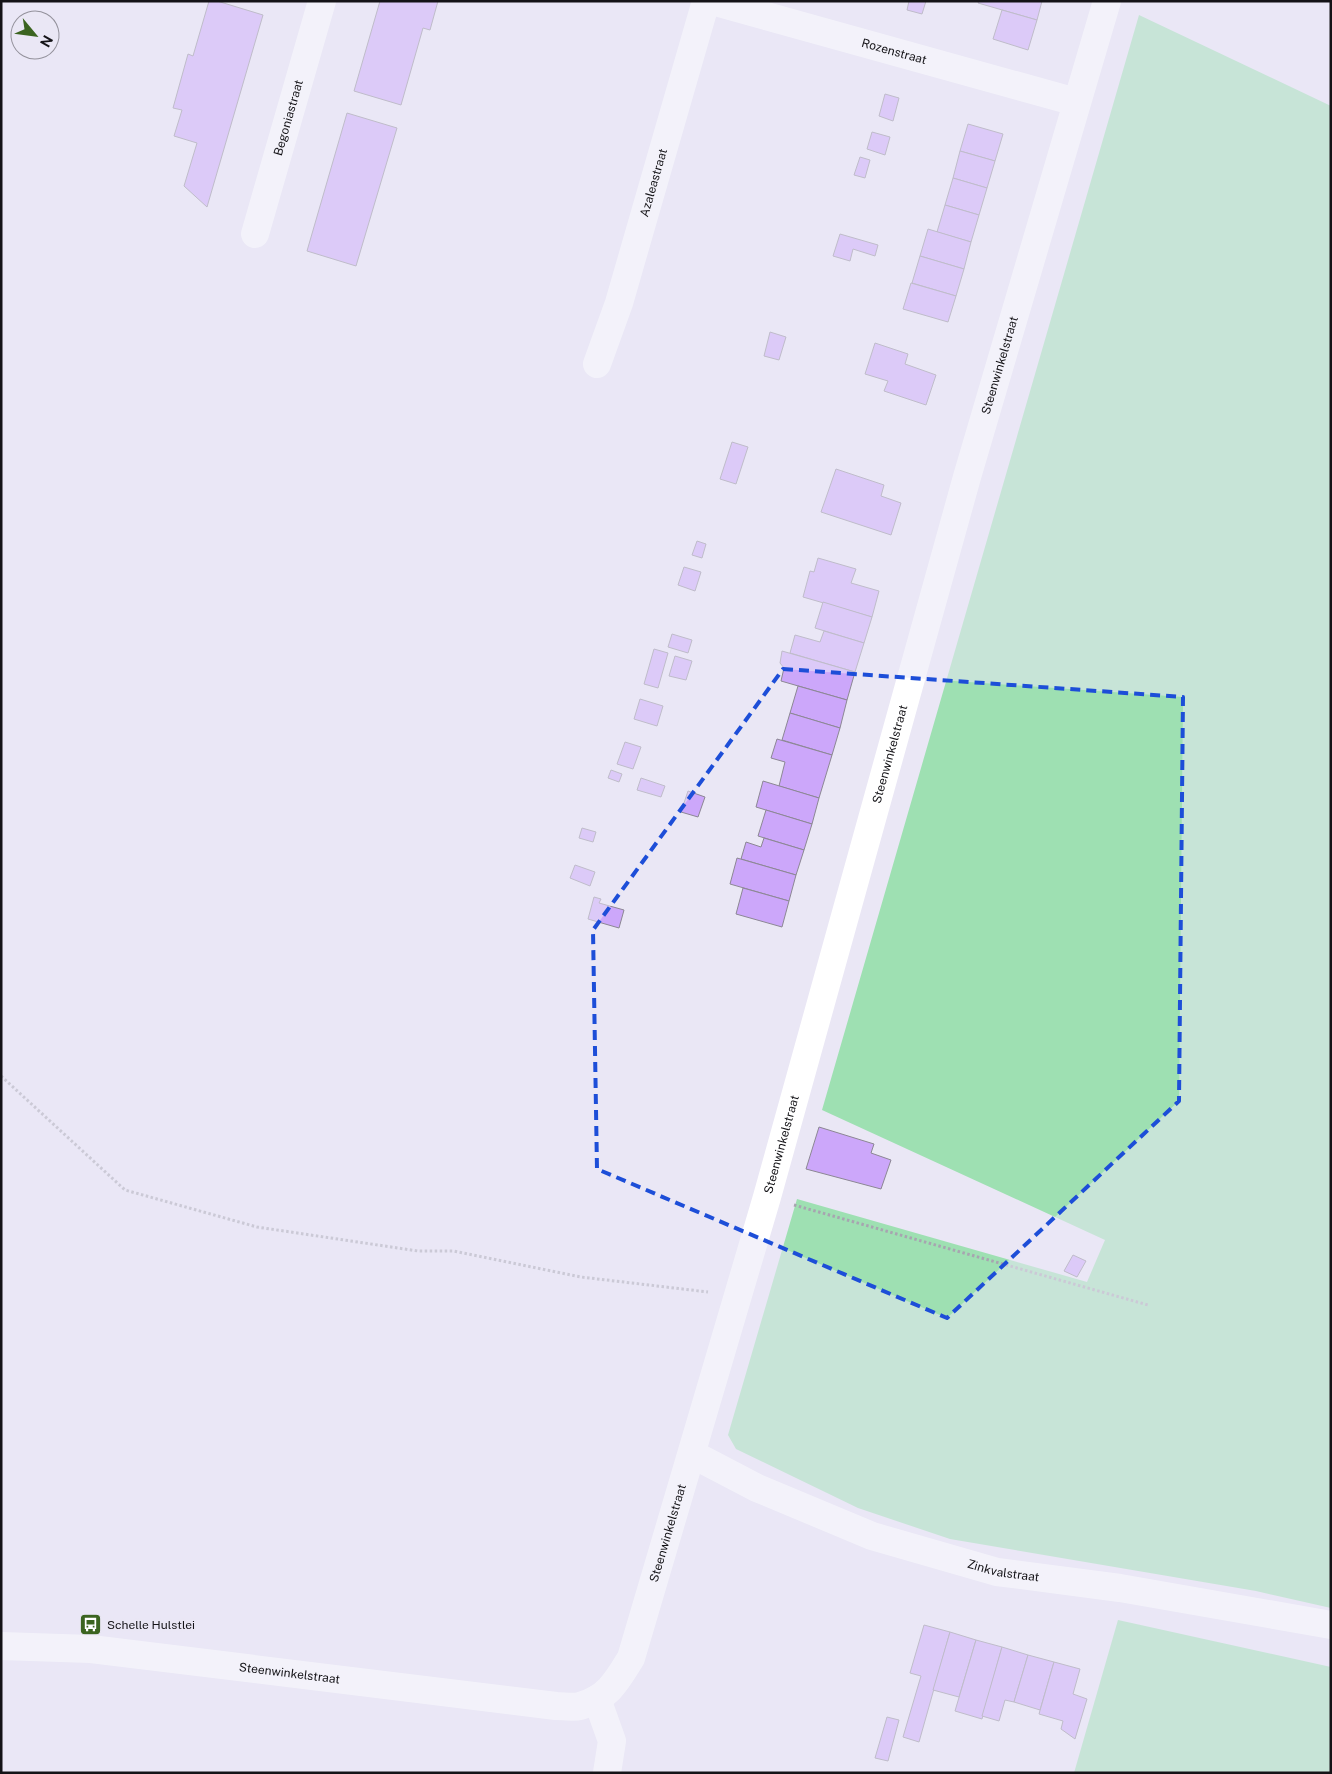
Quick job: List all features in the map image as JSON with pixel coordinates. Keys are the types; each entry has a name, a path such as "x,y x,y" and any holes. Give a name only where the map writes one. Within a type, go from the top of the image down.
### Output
{"street":[{"name":"Begoniastraat","path":"255,234 322,1"},
{"name":"Azaleastraat","path":"597,364 619,303 706,1"},
{"name":"Rozenstraat","path":"712,1 1076,102"},
{"name":"Steenwinkelstraat","path":"1,1646 91,1649 556,1706 578,1706 597,1699 613,1687 631,1658 739,1295 964,486 1107,1"},
{"name":"Zinkvalstraat","path":"692,1454 757,1488 872,1536 997,1572 1120,1588 1331,1625"},
{"path":"597,1699 612,1741 607,1773"}],"path":[{"path":"1,1076 124,1190 257,1227 418,1251 453,1251 581,1277 739,1295"},
{"path":"767,1197 1148,1305"}],"highlighted area":[{"path":"783,669 1183,697 1179,1101 947,1318 597,1169 593,930"}],"green space":[{"path":"1139,15 1331,106 1331,1608 1256,1591 950,1539 858,1508 736,1449 728,1435 797,1199 1087,1282 1105,1240 822,1110"},
{"path":"1118,1620 1331,1667 1331,1773 1074,1773"}],"building":[{"path":"209,1 217,1 263,15 207,207 184,186 197,143 174,136 182,110 173,108 188,54 193,56"},
{"path":"380,1 438,1 430,30 423,28 401,105 354,91"},
{"path":"909,1 926,1 922,14 907,10"},
{"path":"979,1 1042,1 1037,20 978,3"},
{"path":"1002,10 1037,20 1028,50 993,39"},
{"path":"885,94 899,98 893,121 879,116"},
{"path":"347,113 397,128 356,266 307,251"},
{"path":"968,124 1003,134 995,161 960,151"},
{"path":"872,132 890,137 885,155 867,149"},
{"path":"960,151 995,161 987,188 953,178"},
{"path":"860,157 870,160 865,178 854,175"},
{"path":"953,178 987,188 979,215 945,205"},
{"path":"945,205 979,215 971,242 937,232"},
{"path":"928,229 971,242 964,269 920,256"},
{"path":"840,234 878,245 875,256 853,249 850,261 833,256"},
{"path":"920,256 964,269 956,296 912,283"},
{"path":"911,283 956,296 948,322 903,309"},
{"path":"770,332 786,337 779,360 764,356"},
{"path":"875,343 908,354 905,364 936,375 926,405 884,391 888,381 865,374"},
{"path":"732,442 748,447 736,484 720,479"},
{"path":"836,469 884,485 881,496 901,503 891,535 821,512"},
{"path":"697,541 706,544 702,558 692,555"},
{"path":"818,558 856,569 851,583 879,591 872,617 803,597 810,571 814,572"},
{"path":"684,567 701,572 695,591 678,585"},
{"path":"823,602 872,617 864,643 815,628"},
{"path":"824,631 864,643 855,672 790,653 795,635 820,642"},
{"path":"672,634 692,640 688,653 668,647"},
{"path":"654,649 668,653 658,688 644,684"},
{"path":"782,651 855,672 847,700 781,681 784,668 780,663"},
{"path":"675,656 692,661 686,680 669,676"},
{"path":"798,686 847,700 840,728 790,713"},
{"path":"640,699 663,706 657,726 634,719"},
{"path":"790,713 840,728 832,755 782,740"},
{"path":"777,739 832,755 819,798 779,786 785,762 771,758"},
{"path":"625,742 641,747 633,769 617,764"},
{"path":"611,770 622,774 619,782 608,778"},
{"path":"641,778 665,786 661,797 637,790"},
{"path":"763,781 819,798 812,824 756,807"},
{"path":"688,791 705,797 698,817 681,812"},
{"path":"766,810 812,824 804,850 758,836"},
{"path":"582,828 596,832 593,842 579,838"},
{"path":"764,838 804,850 796,875 741,859 746,842 761,847"},
{"path":"737,858 796,875 789,901 730,884"},
{"path":"575,865 595,872 590,886 570,878"},
{"path":"743,888 789,901 782,927 736,914"},
{"path":"594,897 601,899 599,903 624,910 619,928 588,919"},
{"path":"819,1127 874,1144 871,1153 891,1160 881,1189 806,1169"},
{"path":"1073,1255 1086,1261 1077,1277 1064,1271"},
{"path":"924,1625 950,1632 919,1742 903,1737 921,1676 910,1673"},
{"path":"950,1632 976,1640 959,1697 933,1690"},
{"path":"976,1640 1002,1647 982,1719 955,1711"},
{"path":"1002,1647 1028,1655 1014,1702 1005,1700 999,1721 982,1716"},
{"path":"1028,1655 1054,1662 1040,1710 1014,1702"},
{"path":"1054,1662 1080,1669 1073,1694 1087,1699 1075,1739 1061,1729 1063,1721 1039,1714"},
{"path":"887,1717 899,1720 888,1761 875,1758"}],"place":[{"name":"Schelle Hulstlei","path":"91,1625"}]}
